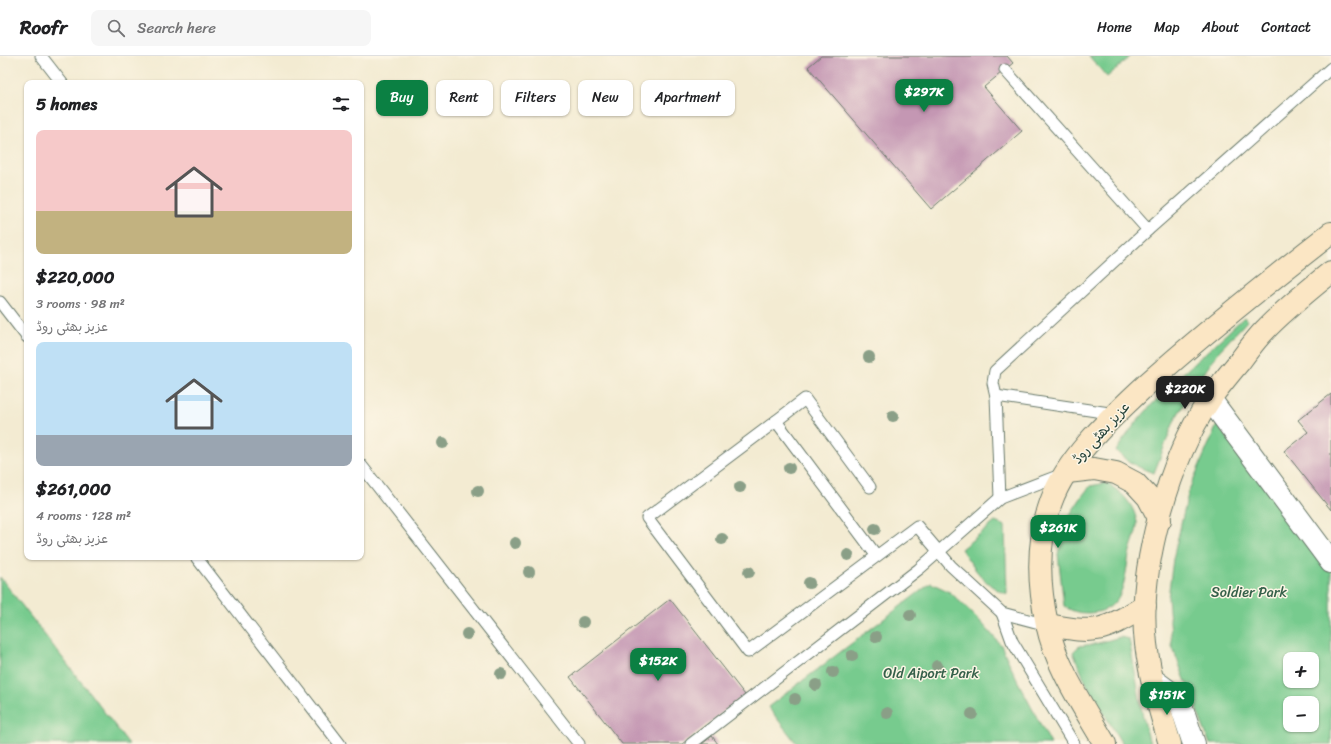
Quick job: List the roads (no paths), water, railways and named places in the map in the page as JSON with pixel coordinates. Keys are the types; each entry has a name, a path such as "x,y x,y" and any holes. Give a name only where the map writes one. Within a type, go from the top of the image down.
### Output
{"main road":[{"name":"عزیز بھٹی روڈ","path":"1105,744 1067,678 1047,625 1041,578 1040,555 1042,531 1052,500 1067,472 1082,450 1116,414 1215,324 1331,233"},
{"path":"1170,744 1156,700 1146,644 1145,606 1151,554 1176,465 1210,399 1264,330 1331,272"},
{"path":"1067,472 1094,469 1116,473 1135,483 1144,492 1160,520"},
{"path":"1047,625 1076,629 1097,629 1127,617 1145,606"}],"street":[{"path":"1210,399 1331,562"},
{"path":"1153,680 1179,699 1194,744"}],"lane":[{"path":"41,56 60,80"},
{"path":"1000,498 996,396 993,383 995,371 1148,230 1331,68"},
{"path":"1005,70 1148,230"},
{"path":"0,302 24,333"},
{"path":"996,396 1116,414"},
{"path":"870,487 805,399 647,518 748,652 876,555 917,526 938,553 1002,613 1012,641 1074,744"},
{"path":"776,421 876,555"},
{"path":"364,469 579,744"},
{"path":"690,744 938,553 1000,498 1067,472"},
{"path":"198,560 340,744"},
{"path":"1002,613 1047,625"}],"park label":[{"name":"Soldier Park","path":"1249,592"},
{"name":"Old Aiport Park","path":"931,673"}]}
